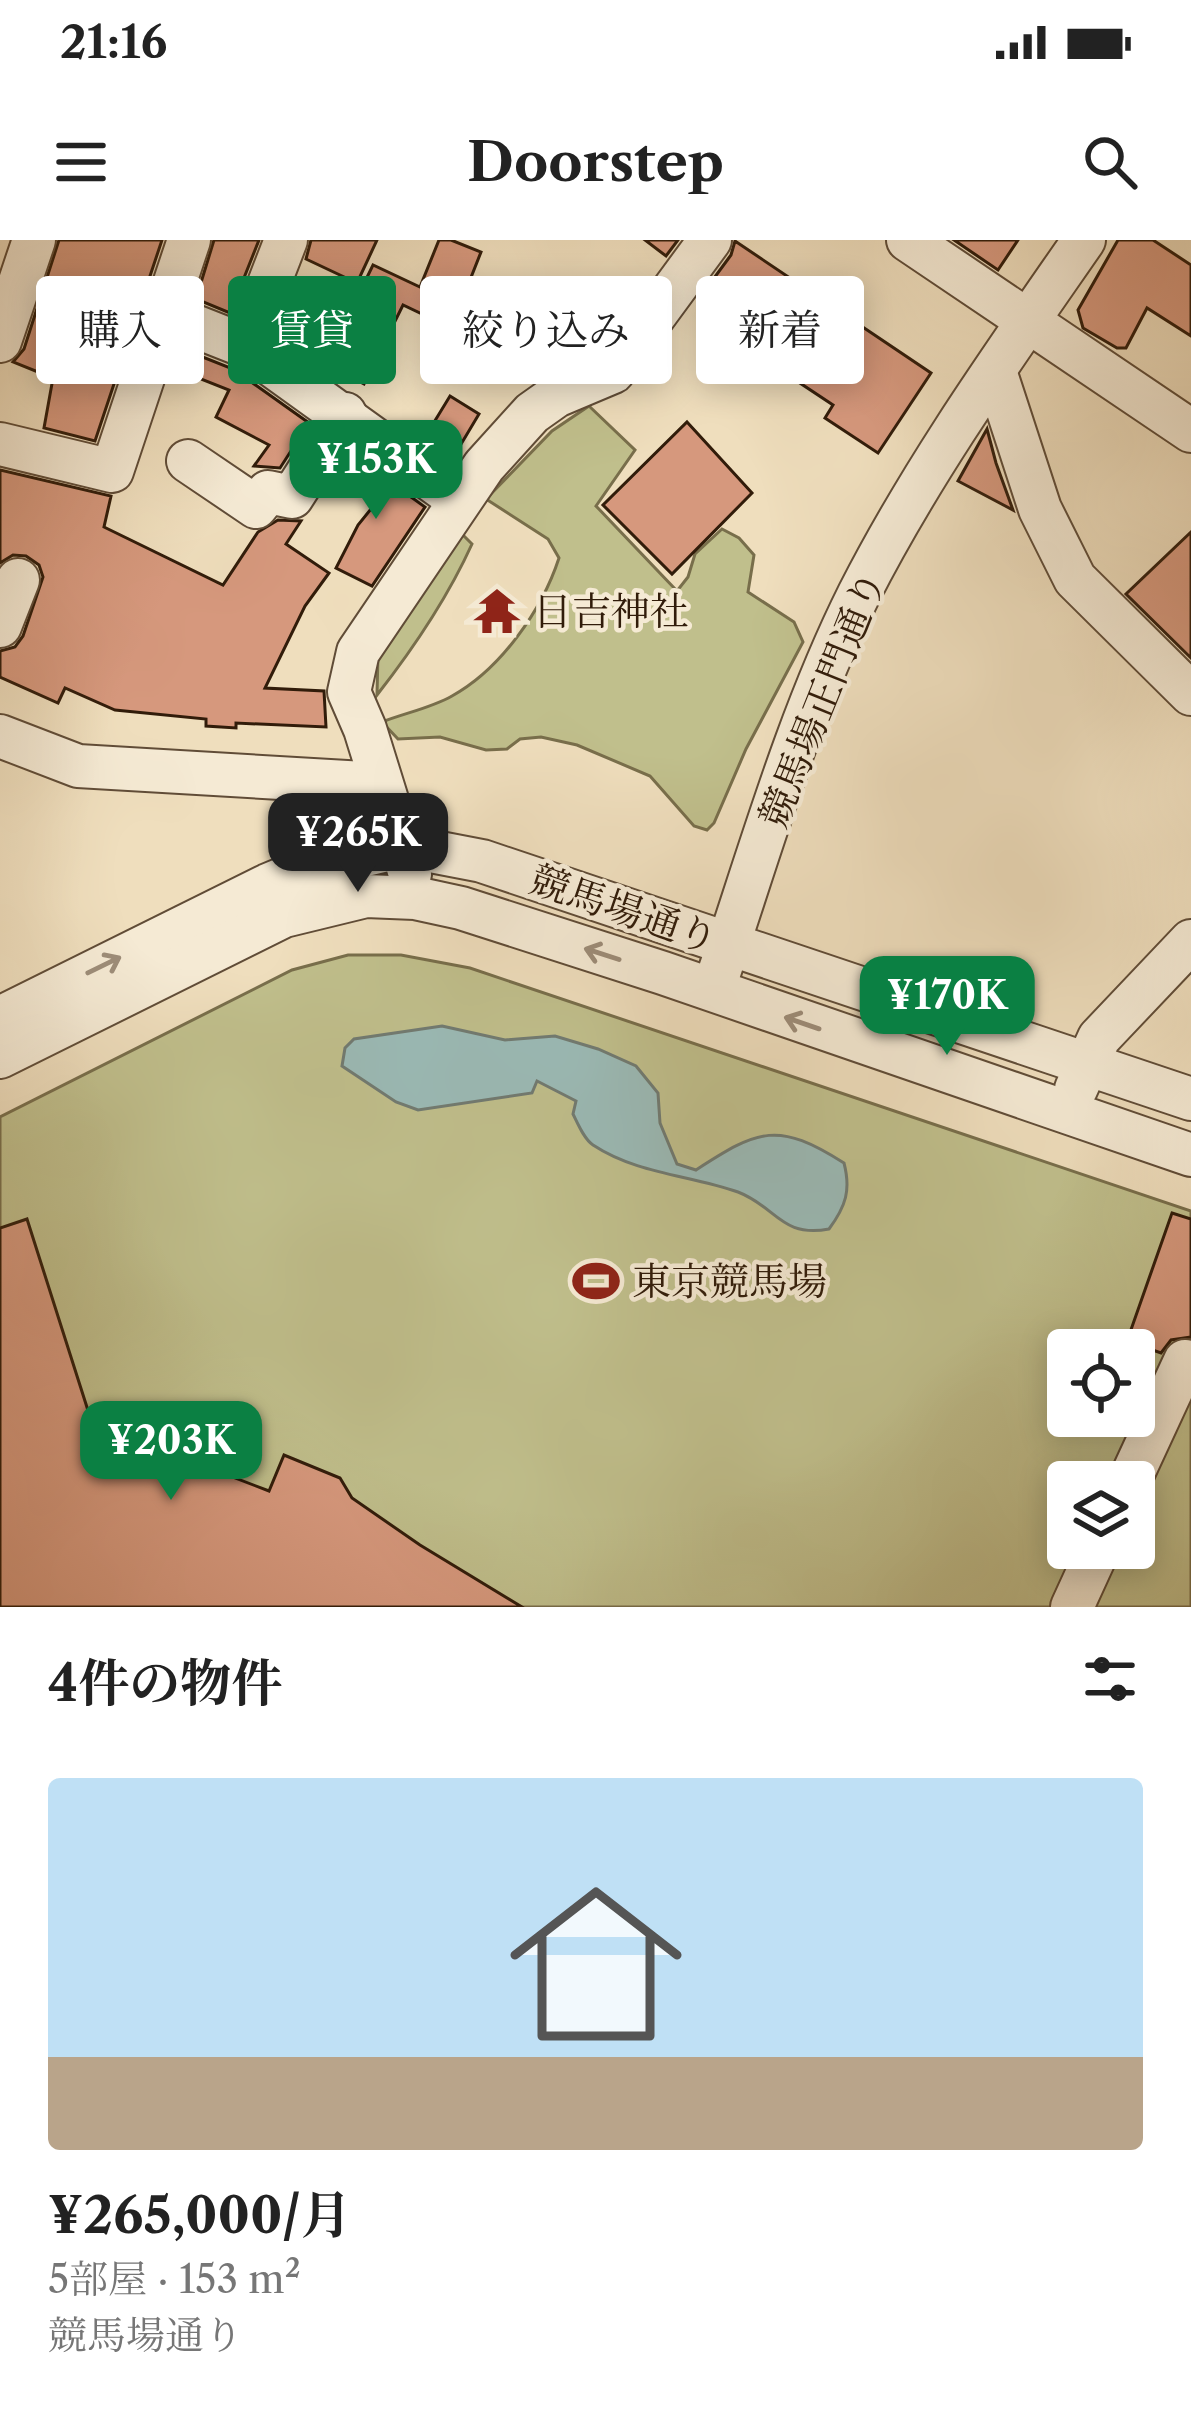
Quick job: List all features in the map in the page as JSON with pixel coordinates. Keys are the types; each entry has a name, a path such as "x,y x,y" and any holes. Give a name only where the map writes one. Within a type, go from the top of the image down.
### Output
{"street":[{"path":"0,341 34,240"},
{"path":"177,276 189,240"},
{"path":"272,276 286,240"},
{"path":"415,898 404,846 349,681 358,652 484,466 532,413 556,396 613,371 710,240"},
{"path":"908,240 1191,431"},
{"name":"競馬場正門通り","path":"712,993 840,634 898,524 1084,240"},
{"path":"995,370 1040,509 1075,579 1191,694"},
{"path":"0,444 112,471 141,384"},
{"path":"301,384 459,500"},
{"path":"188,461 256,508 268,492 292,497 345,414"},
{"path":"0,626 18,580"},
{"path":"0,736 78,766 381,784"},
{"name":"競馬場通り","path":"0,1018 268,885 309,868 404,846 482,861 1191,1099"},
{"name":"競馬場通り","path":"0,1057 284,916 366,896 415,898 484,915 1191,1155"},
{"path":"1066,1112 1099,1038 1191,940"},
{"path":"1139,1461 1185,1361"},
{"path":"1072,1607 1089,1569"}],"shaded area":[{"path":"589,406 635,450 596,506 677,591 688,577 695,554 722,529 739,538 754,555 748,592 794,622 803,642 707,830 694,826 650,776 577,745 541,737 520,739 507,749 486,750 440,737 398,739 382,722 435,704 470,684 503,654 531,617 559,558 548,539 486,499 552,431"},
{"path":"458,530 472,544 463,564 377,695 378,653"},
{"name":"東京競馬場","path":"348,955 401,955 470,968 1191,1211 1191,1607 0,1607 0,1117 292,970"}],"water":[{"path":"442,1026 505,1040 555,1036 598,1049 636,1066 658,1093 660,1123 677,1164 696,1170 753,1139 785,1136 844,1163 847,1190 843,1205 829,1229 800,1229 738,1192 627,1162 587,1139 573,1114 576,1101 537,1081 532,1093 418,1110 396,1102 342,1066 345,1048 354,1039"}],"building":[{"path":"59,240 162,240 150,276 47,276"},
{"path":"214,240 259,240 245,276 228,276 228,312 204,302 203,276"},
{"path":"311,240 377,240 360,276 342,276 306,259"},
{"path":"439,240 481,252 472,276 424,276"},
{"path":"645,240 678,240 666,256"},
{"path":"954,240 1018,240 998,270"},
{"path":"1118,240 1153,240 1191,265 1191,336 1147,308 1126,348 1117,348 1083,328 1078,310"},
{"path":"735,241 787,276 716,276"},
{"path":"373,265 420,287 420,313 403,305 396,319 396,276 368,276"},
{"path":"36,312 36,371 13,362 24,349"},
{"path":"864,328 931,373 878,453 825,418 833,405 801,384 864,384"},
{"path":"204,358 228,367 228,384 254,384 309,423 280,468 254,466 269,445 216,417 229,390 204,380"},
{"path":"52,384 114,384 95,441 44,428"},
{"path":"450,396 479,414 451,461 422,442"},
{"path":"687,422 752,493 672,574 603,505"},
{"path":"987,429 996,463 1013,510 958,481"},
{"path":"350,453 425,507 372,586 336,568 375,504 336,475"},
{"path":"0,470 111,496 104,527 223,585 258,532 278,520 301,521 286,544 329,573 305,606 265,688 324,691 326,727 206,726 206,719 115,710 65,688 58,703 0,677 0,651 15,647 23,636 43,577 39,565 26,556 13,555 0,563"},
{"path":"1191,532 1191,658 1126,594"},
{"path":"1172,1213 1191,1219 1191,1337 1171,1340 1161,1353 1155,1351 1155,1329 1131,1329"},
{"path":"27,1219 92,1423 269,1491 284,1455 340,1478 352,1498 522,1607 0,1607 0,1228"}],"place":[{"name":"日吉神社","path":"497,611"},
{"name":"東京競馬場","path":"596,1281"}]}
